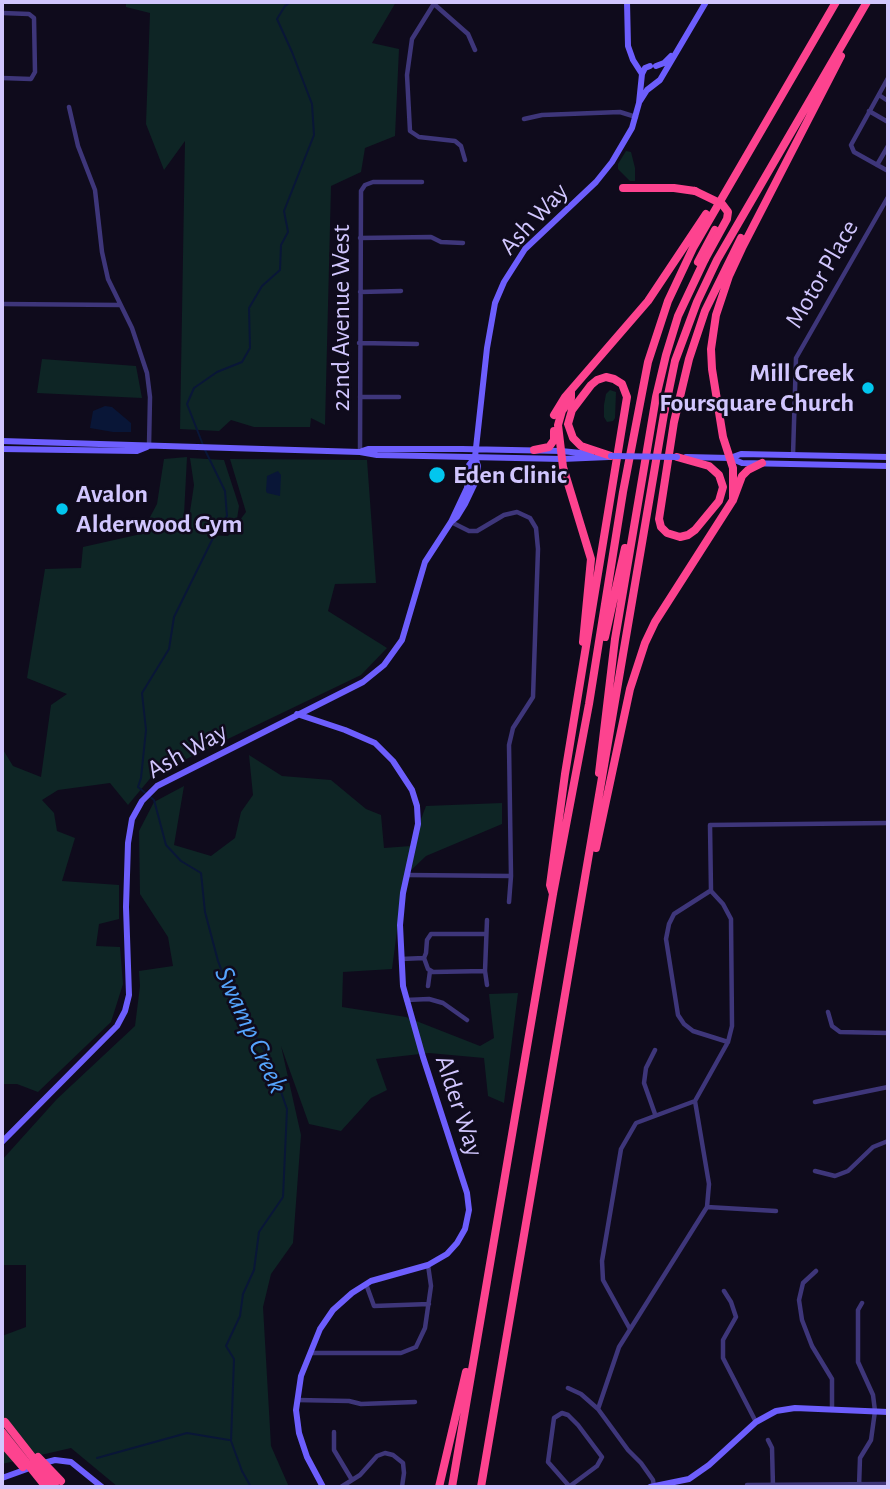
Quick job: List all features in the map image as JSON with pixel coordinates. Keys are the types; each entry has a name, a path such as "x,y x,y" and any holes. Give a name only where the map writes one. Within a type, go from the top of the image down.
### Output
{"highway":[{"path":"452,1487 648,362 676,283 735,173 836,2"},
{"path":"733,500 735,488 730,458 723,437 714,388 711,356 713,332 729,276 868,2"},
{"path":"481,1487 675,361 697,302 717,260 868,2"},
{"path":"534,450 544,449 552,444 554,416 559,404 648,301 735,173"},
{"path":"677,457 709,466 719,475 723,487 719,501 695,530 680,537 670,535 664,530 659,514 674,422 689,359 705,311 725,267 778,175"},
{"path":"595,825 602,736 615,639 656,397 678,316 728,216 727,208 695,191 674,188 623,188"},
{"path":"589,704 625,552 660,362 682,298 723,216 718,202"},
{"path":"554,894 550,885 571,739 627,397 622,384 606,377 591,385 572,410 568,424 570,434 576,442 591,451 611,456"},
{"path":"571,391 571,398 559,417 561,455 591,559 571,739"},
{"path":"575,936 639,657 655,622 733,500 742,476 762,463"},
{"path":"439,1487 480,1315"},
{"path":"3,1420 54,1486"},
{"path":"2,1432 54,1486"},
{"path":"2,1443 54,1486"}],"street":[{"path":"627,2 627,43 646,84 655,84 661,77 706,2"},
{"path":"465,160 461,146 455,141 419,137 410,131 407,75 412,39 435,3 463,28 475,50"},
{"path":"2,13 29,14 34,18 35,72 31,79 2,78"},
{"path":"642,76 645,68 664,63 680,47"},
{"path":"631,55 660,71 661,77"},
{"name":"Ash Way","path":"2,1142 117,1026 125,1011 129,995 126,907 128,844 132,819 147,795 157,786 212,757 363,682 391,658 405,633 425,562 451,522 467,488 469,465 475,453 491,319 504,282 525,249 607,169 636,117 642,76"},
{"path":"888,78 852,142 852,149 888,172"},
{"name":"Ash Way","path":"639,103 647,90 655,84"},
{"path":"879,95 888,101"},
{"path":"69,107 78,146 95,190 105,265 132,328 147,373 150,397 149,447"},
{"path":"869,111 888,122"},
{"path":"524,118 620,112 636,117"},
{"path":"877,165 888,146"},
{"name":"22nd Avenue West","path":"360,452 360,191 373,182 422,182"},
{"name":"Motor Place","path":"793,455 796,358 888,197"},
{"path":"360,238 431,237 441,242 463,243"},
{"path":"360,292 401,292"},
{"path":"2,304 120,305"},
{"path":"359,343 417,344"},
{"path":"360,397 399,397"},
{"path":"2,441 360,452 368,455 534,450 561,455"},
{"path":"2,449 136,451 149,447"},
{"path":"475,453 730,458 741,454 888,457"},
{"path":"730,458 742,463 888,466"},
{"path":"451,522 469,531 477,531 504,515 517,512 530,518 536,528 538,550 534,697 513,728 509,745 509,902"},
{"name":"Alder Way","path":"297,715 366,738 383,749 404,775 412,790 418,815 416,839 403,893 400,925 406,1000 467,1193 469,1210 465,1229 447,1254 428,1265 366,1284 333,1310 320,1329 309,1353 297,1400 299,1433 313,1472 323,1487"},
{"path":"598,1409 615,1357 707,1207 709,1184 695,1101 728,1042 732,1026 731,919 723,904 710,891 710,825 888,823"},
{"path":"407,875 511,876"},
{"path":"710,891 674,914 668,923 666,939 678,1015 693,1031 728,1042"},
{"path":"487,919 487,985"},
{"path":"428,986 430,971 424,958 427,940 431,934 485,934"},
{"path":"401,959 424,958"},
{"path":"430,971 485,971"},
{"path":"406,1000 429,999 443,1003 467,1020"},
{"path":"828,1012 832,1026 840,1032 888,1032"},
{"path":"654,1050 646,1068 644,1083 655,1114"},
{"path":"815,1102 888,1087"},
{"path":"630,1330 603,1280 602,1261 621,1149 636,1123 695,1101"},
{"path":"815,1171 835,1176 848,1171 873,1147 888,1140"},
{"path":"707,1207 776,1212"},
{"path":"309,1353 401,1353 416,1348 425,1328 429,1304 431,1286 428,1265"},
{"path":"816,1271 803,1283 799,1300 802,1320 812,1346 832,1379 832,1410"},
{"path":"366,1284 374,1306 429,1304"},
{"path":"724,1292 736,1317 724,1337 723,1358 756,1422"},
{"path":"859,1486 860,1458 871,1440 874,1412 873,1395 858,1362 858,1310 862,1303"},
{"path":"568,1388 581,1394 598,1409 653,1480 653,1487 689,1479 709,1465 756,1422 785,1409 888,1412"},
{"path":"297,1400 349,1401 361,1404 415,1402"},
{"path":"558,1415 568,1415 601,1454 602,1459 570,1487 548,1462 554,1418 558,1415"},
{"path":"334,1432 334,1450 352,1480"},
{"path":"768,1440 772,1448 773,1486"},
{"path":"341,1487 366,1469 377,1455 385,1453 400,1460 404,1468 402,1487"},
{"path":"2,1478 50,1460 62,1460 71,1462 102,1487"},
{"path":"747,1485 859,1486 888,1483"}],"green space":[{"path":"126,2 396,2 372,43 399,49 395,136 365,148 361,172 331,186 325,425 311,418 310,427 254,427 231,420 219,431 180,429 185,141 164,170 146,124 150,13 126,7"},
{"path":"626,151 631,152 635,181 630,181 618,169"},
{"path":"42,359 136,366 142,398 37,393"},
{"path":"610,390 616,392 615,418 607,422 604,405 606,394"},
{"path":"187,457 183,534 187,532 194,485 190,458 224,460 239,506 237,519 211,531 209,535 228,536 246,512 230,459 367,460 376,583 335,584 328,611 387,648 361,675 153,775 128,805 110,783 58,790 42,800 54,813 57,831 75,838 62,881 119,885 119,919 99,924 96,946 120,947 123,984 111,1022 38,1092 17,1084 2,1084 2,748 13,766 41,777 51,705 67,694 27,678 45,569 81,568 83,547 141,534 157,504 164,459"},
{"name":"Swamp Creek","path":"249,755 282,776 331,780 366,809 381,815 384,848 411,846 426,806 502,803 502,824 426,856 404,877 392,969 343,972 342,1007 406,1017 480,1046 494,1038 489,994 518,993 504,1103 488,1096 484,1058 429,1053 376,1059 387,1090 371,1098 341,1131 309,1124 281,1046 301,1135 293,1243 271,1274 263,1307 271,1446 289,1487 118,1487 71,1448 2,1464 2,1336 26,1327 26,1265 2,1265 2,1160 57,1099 135,1026 139,971 173,966 168,937 140,894 139,831 154,802 184,786 174,845 211,856 235,838 241,812 253,795"}],"water":[{"path":"105,406 112,407 131,423 131,432 90,428 93,411"},
{"path":"278,471 281,475 280,496 266,491 267,476"}],"waterway":[{"name":"Swamp Creek","path":"203,445 187,404 194,388 217,372 242,362 250,348 249,308 262,286 280,270 281,245 288,232 284,211 314,135 312,104 277,19 291,2"},
{"name":"Swamp Creek","path":"205,450 225,491 227,516 217,530 174,617 169,649 142,693 146,730 138,787 154,800 166,845 181,861 201,873 205,912 218,961 233,1000 270,1060 287,1109 283,1197 259,1232 254,1270 243,1294 240,1316 226,1346 234,1359 231,1441 251,1487"},
{"path":"97,1458 187,1433 229,1440"}],"place":[{"name":"Mill Creek Foursquare Church","path":"868,388"},
{"name":"Eden Clinic","path":"437,475"},
{"name":"Avalon Alderwood Gym","path":"62,509"}]}
